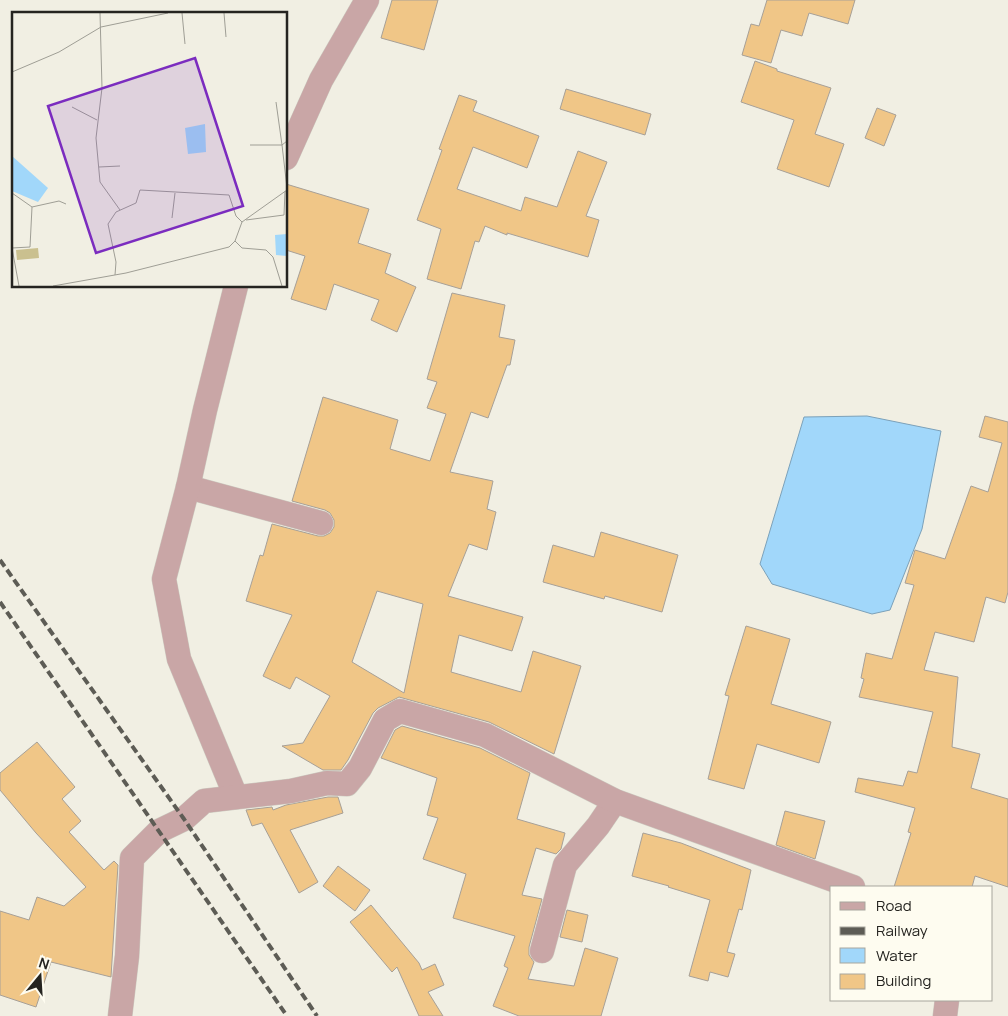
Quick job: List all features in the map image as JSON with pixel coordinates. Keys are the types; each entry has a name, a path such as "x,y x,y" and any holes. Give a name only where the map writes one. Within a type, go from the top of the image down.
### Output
{"street":[{"path":"288,154 321,80 367,0"},
{"path":"235,288 164,579 179,659 236,797"},
{"path":"188,486 321,523"},
{"path":"120,1016 127,956 132,858 159,831 184,819 204,801 292,791 327,783 346,784 360,768 385,720 400,711 485,735 615,801 850,886"},
{"path":"542,951 565,865 598,826 615,801"},
{"path":"945,1016 946,1001"}],"water":[{"path":"867,416 941,431 922,529 890,610 872,614 772,584 760,564 804,417"}],"building":[{"path":"392,0 438,0 424,50 381,38"},
{"path":"767,0 855,0 848,24 809,13 802,36 781,30 771,63 742,55 751,24 759,26"},
{"path":"755,61 777,69 777,71 831,88 815,134 844,144 829,187 777,169 794,120 741,102"},
{"path":"566,89 651,114 645,135 560,109"},
{"path":"459,95 477,101 473,111 539,136 527,168 473,147 457,189 521,211 525,197 557,207 578,151 607,162 586,216 599,220 588,257 507,233 507,235 485,226 479,242 475,241 461,289 427,279 441,229 417,220 442,150 439,149"},
{"path":"877,108 896,115 884,146 865,138"},
{"path":"288,185 369,209 358,243 391,254 385,273 416,287 397,332 371,320 379,300 334,284 326,310 291,299 305,256 288,251"},
{"path":"452,293 505,305 499,337 515,340 510,365 507,365 488,418 471,412 450,472 493,481 487,509 496,512 487,550 469,544 448,596 523,617 512,651 459,635 451,672 521,692 533,651 581,666 554,754 489,722 399,697 378,708 373,713 341,770 323,770 282,746 303,743 330,696 296,677 290,689 263,676 292,615 246,601 260,555 263,556 272,524 318,536 330,533 334,527 334,520 330,513 292,501 323,397 398,420 390,449 430,461 446,414 427,408 437,382 427,379","holes":["377,591 423,604 404,693 352,662"]},
{"path":"985,416 1008,422 1008,592 1005,603 986,597 974,642 935,632 924,670 958,677 952,747 980,754 971,788 1008,799 1008,887 975,876 972,886 894,886 911,833 908,832 915,808 855,792 858,778 903,786 908,771 917,773 933,712 859,697 864,679 861,678 866,653 892,659 914,585 905,583 915,550 945,559 971,486 988,492 1002,443 979,437"},
{"path":"601,532 678,555 662,612 605,596 604,599 543,582 553,545 594,557"},
{"path":"746,626 790,639 771,704 831,722 819,763 757,744 744,789 708,779 729,696 725,695"},
{"path":"402,726 480,748 530,773 517,819 565,833 561,849 556,854 536,848 522,895 542,899 529,947 529,955 534,962 528,979 574,986 585,948 618,958 601,1016 519,1016 493,1006 508,968 504,966 515,936 453,918 466,874 423,859 438,818 427,815 437,778 381,758 395,730"},
{"path":"37,742 75,787 62,799 81,821 69,832 104,870 114,861 118,865 111,977 51,962 36,1007 0,995 0,911 29,920 37,897 64,906 86,887 36,833 0,790 0,773"},
{"path":"328,797 338,797 343,813 290,830 318,882 299,893 262,823 252,826 246,810 272,807 273,810 286,805"},
{"path":"785,811 825,821 815,859 776,845"},
{"path":"643,833 681,843 751,870 742,910 739,909 727,952 735,954 728,977 710,972 708,981 689,976 710,900 632,876"},
{"path":"338,866 370,890 355,911 323,886"},
{"path":"371,905 419,963 422,970 435,964 444,985 428,992 443,1016 419,1016 397,967 392,972 350,922"},
{"path":"567,910 588,915 582,942 560,937"}],"railway":[{"path":"0,560 184,819 317,1016"},
{"path":"0,602 287,1016"}]}
